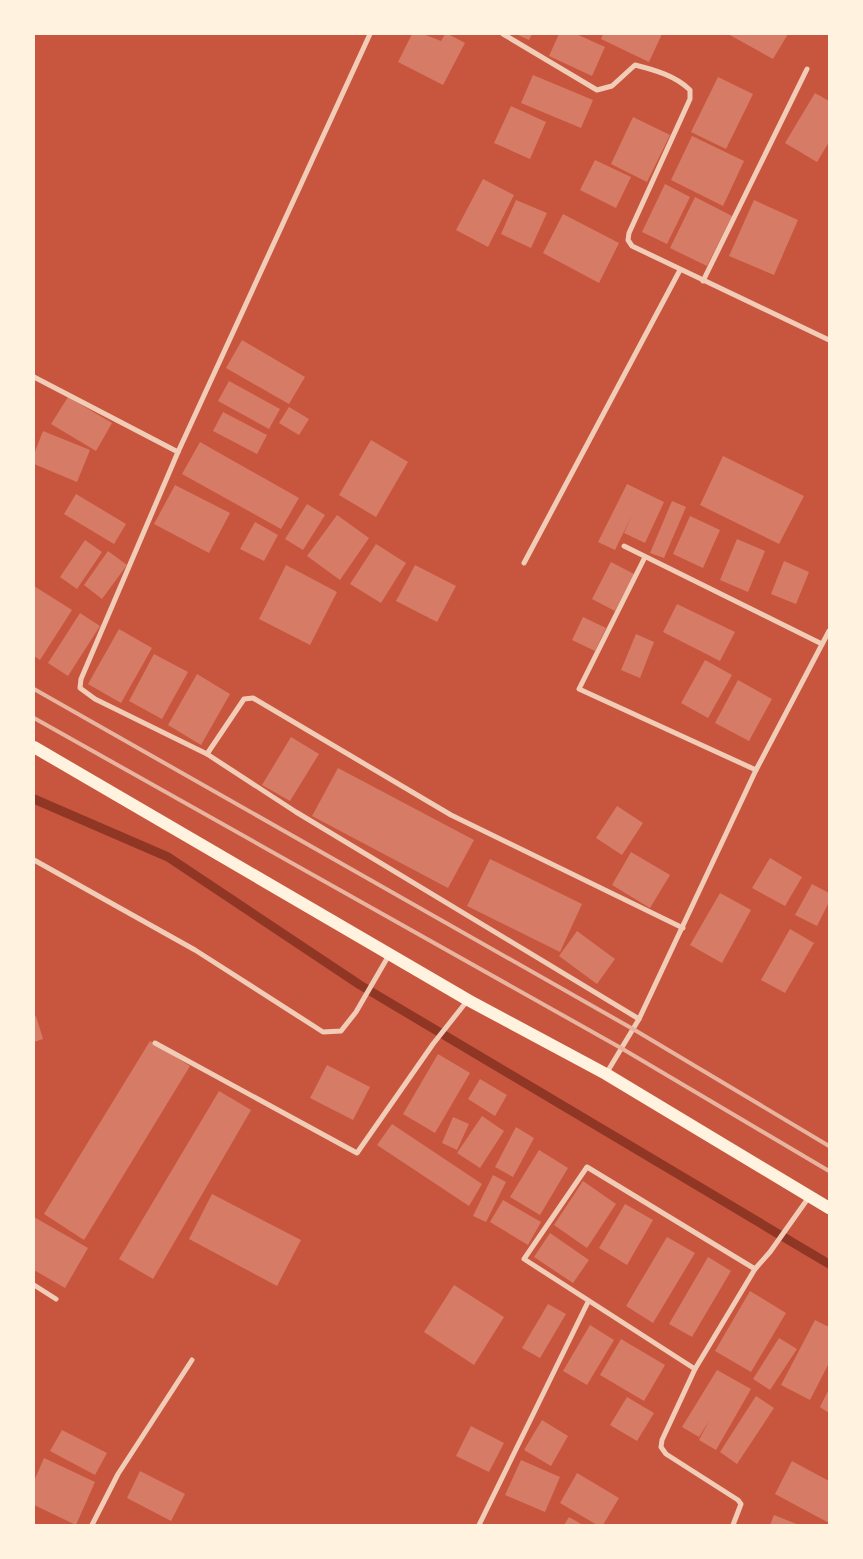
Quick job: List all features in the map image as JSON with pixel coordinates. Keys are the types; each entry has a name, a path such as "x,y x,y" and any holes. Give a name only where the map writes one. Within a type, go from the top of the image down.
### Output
{"main road":[{"path":"34,747 468,1000 606,1074 829,1208"}],"street":[{"path":"370,34 178,452 81,678 80,688 95,700 207,754 296,812 639,1019"},
{"path":"502,34 597,90 612,86 635,65 659,71 690,90 690,99 629,233 628,240 632,246 680,270 829,340"},
{"path":"703,281 807,69"},
{"path":"524,563 680,270"},
{"path":"34,377 178,452"},
{"path":"624,546 822,644"},
{"path":"645,557 579,689 756,770"},
{"path":"606,1074 639,1019 756,770 829,631"},
{"path":"207,754 244,699 253,698 451,815 683,928"},
{"path":"34,860 195,950 323,1032 341,1031 356,1012 390,953"},
{"path":"155,1043 357,1153 434,1044 468,1000"},
{"path":"695,1369 588,1302 524,1259 586,1167 755,1268"},
{"path":"733,1525 741,1504 738,1500 666,1454 661,1447 662,1440 695,1369 755,1268 770,1252 810,1196"},
{"path":"34,1284 56,1299"},
{"path":"479,1525 588,1302"},
{"path":"93,1525 118,1474 192,1360"}],"building":[{"path":"412,34 423,34 441,41 445,34 448,34 465,43 443,85 398,62"},
{"path":"516,34 532,34 529,40"},
{"path":"559,34 576,34 605,47 592,76 549,56"},
{"path":"603,34 662,34 649,62 601,39"},
{"path":"728,34 788,34 773,59"},
{"path":"533,75 593,100 581,128 521,103"},
{"path":"718,77 753,94 726,149 691,132"},
{"path":"815,93 829,101 829,142 817,162 785,143"},
{"path":"511,106 546,122 530,159 494,143"},
{"path":"633,117 670,135 647,182 611,164"},
{"path":"692,136 744,161 723,206 671,180"},
{"path":"595,160 631,177 616,208 580,190"},
{"path":"483,179 514,195 488,247 456,230"},
{"path":"665,184 690,197 667,244 642,232"},
{"path":"695,197 732,216 707,266 670,248"},
{"path":"516,200 547,213 531,248 501,234"},
{"path":"754,200 798,220 774,275 729,256"},
{"path":"563,214 619,243 599,283 543,253"},
{"path":"242,340 305,377 289,404 226,368"},
{"path":"229,381 280,409 269,429 218,401"},
{"path":"68,397 112,423 96,451 51,424"},
{"path":"289,407 309,419 299,435 279,423"},
{"path":"223,412 267,435 257,454 213,431"},
{"path":"43,431 90,450 77,482 34,464 34,454"},
{"path":"371,440 408,462 376,517 339,495"},
{"path":"200,442 299,498 281,529 182,474"},
{"path":"723,456 804,496 779,544 700,505"},
{"path":"627,484 664,502 645,543 624,533 632,515 615,550 598,542"},
{"path":"175,485 230,513 209,553 154,524"},
{"path":"76,494 126,524 114,544 64,514"},
{"path":"672,501 686,507 664,558 650,553"},
{"path":"307,504 325,515 303,550 285,539"},
{"path":"337,515 369,538 340,580 307,556"},
{"path":"690,516 720,530 703,568 673,554"},
{"path":"255,522 278,535 264,561 240,549"},
{"path":"737,539 765,551 748,592 720,580"},
{"path":"85,540 102,552 77,589 60,577"},
{"path":"376,544 406,563 381,603 350,584"},
{"path":"108,551 127,565 102,599 84,585"},
{"path":"784,561 809,572 796,604 771,594"},
{"path":"611,562 634,574 615,611 592,599"},
{"path":"286,565 337,592 310,645 259,619"},
{"path":"415,565 456,586 437,622 396,601"},
{"path":"34,586 72,610 40,660 34,656"},
{"path":"677,604 735,632 720,661 663,632"},
{"path":"80,613 100,626 68,676 48,663"},
{"path":"583,617 606,628 595,651 572,640"},
{"path":"119,629 152,648 121,703 88,684"},
{"path":"636,634 654,642 640,678 621,670"},
{"path":"154,654 188,672 162,719 129,701"},
{"path":"705,660 732,675 708,718 681,703"},
{"path":"197,674 230,694 201,745 168,725"},
{"path":"738,680 772,699 749,741 715,723"},
{"path":"291,737 319,754 290,801 262,785"},
{"path":"338,768 474,840 448,888 312,816"},
{"path":"617,806 643,823 622,855 596,838"},
{"path":"631,852 670,875 650,908 612,885"},
{"path":"770,858 802,877 785,906 752,888"},
{"path":"490,859 582,904 560,952 467,906"},
{"path":"812,884 829,893 829,902 817,926 795,915"},
{"path":"720,893 751,910 722,963 690,945"},
{"path":"790,929 814,943 785,993 761,980"},
{"path":"577,931 615,959 597,984 559,956"},
{"path":"36,1016 43,1039 34,1042 34,1017"},
{"path":"150,1041 190,1066 84,1240 44,1214"},
{"path":"438,1054 470,1073 435,1133 403,1114"},
{"path":"327,1065 370,1087 353,1120 310,1098"},
{"path":"480,1079 507,1095 495,1116 468,1099"},
{"path":"219,1091 251,1110 153,1279 119,1259"},
{"path":"482,1116 504,1131 480,1168 457,1153"},
{"path":"453,1117 469,1124 457,1150 442,1143"},
{"path":"392,1124 482,1184 469,1206 377,1145"},
{"path":"516,1127 534,1138 513,1177 495,1167"},
{"path":"539,1150 568,1168 540,1215 510,1197"},
{"path":"493,1175 506,1182 486,1222 473,1216"},
{"path":"583,1181 616,1204 587,1248 554,1225"},
{"path":"212,1194 301,1240 277,1286 189,1239"},
{"path":"503,1200 541,1222 528,1245 490,1222"},
{"path":"625,1204 653,1220 627,1265 599,1248"},
{"path":"34,1217 88,1248 65,1288 34,1270"},
{"path":"550,1233 589,1260 573,1283 534,1257"},
{"path":"667,1237 695,1253 653,1323 626,1306"},
{"path":"708,1257 731,1271 692,1337 669,1324"},
{"path":"454,1285 504,1317 474,1365 424,1332"},
{"path":"750,1291 786,1313 751,1372 715,1351"},
{"path":"548,1304 566,1314 540,1358 522,1348"},
{"path":"815,1320 829,1327 829,1363 810,1400 781,1385"},
{"path":"590,1325 614,1340 587,1385 563,1371"},
{"path":"779,1338 797,1349 770,1390 753,1379"},
{"path":"621,1339 665,1365 644,1401 600,1375"},
{"path":"717,1370 751,1389 716,1450 699,1440 709,1421 699,1437 682,1427"},
{"path":"829,1389 829,1413 820,1407"},
{"path":"756,1396 774,1408 737,1464 720,1452"},
{"path":"627,1397 654,1413 637,1441 610,1425"},
{"path":"542,1420 568,1436 551,1466 524,1450"},
{"path":"471,1426 504,1443 489,1472 456,1456"},
{"path":"62,1430 107,1453 95,1475 50,1451"},
{"path":"44,1458 95,1482 76,1525 34,1505 34,1481"},
{"path":"521,1460 560,1477 545,1512 505,1495"},
{"path":"792,1461 829,1481 829,1523 775,1494"},
{"path":"140,1471 185,1494 171,1521 127,1498"},
{"path":"577,1473 619,1498 603,1525 597,1525 560,1503"},
{"path":"774,1515 799,1525 770,1525"},
{"path":"569,1517 583,1525 564,1525"}],"waterway":[{"path":"34,799 168,857 360,985 829,1264"}],"railway":[{"path":"34,689 633,1029 829,1146"},
{"path":"34,718 621,1048 829,1171"}]}
